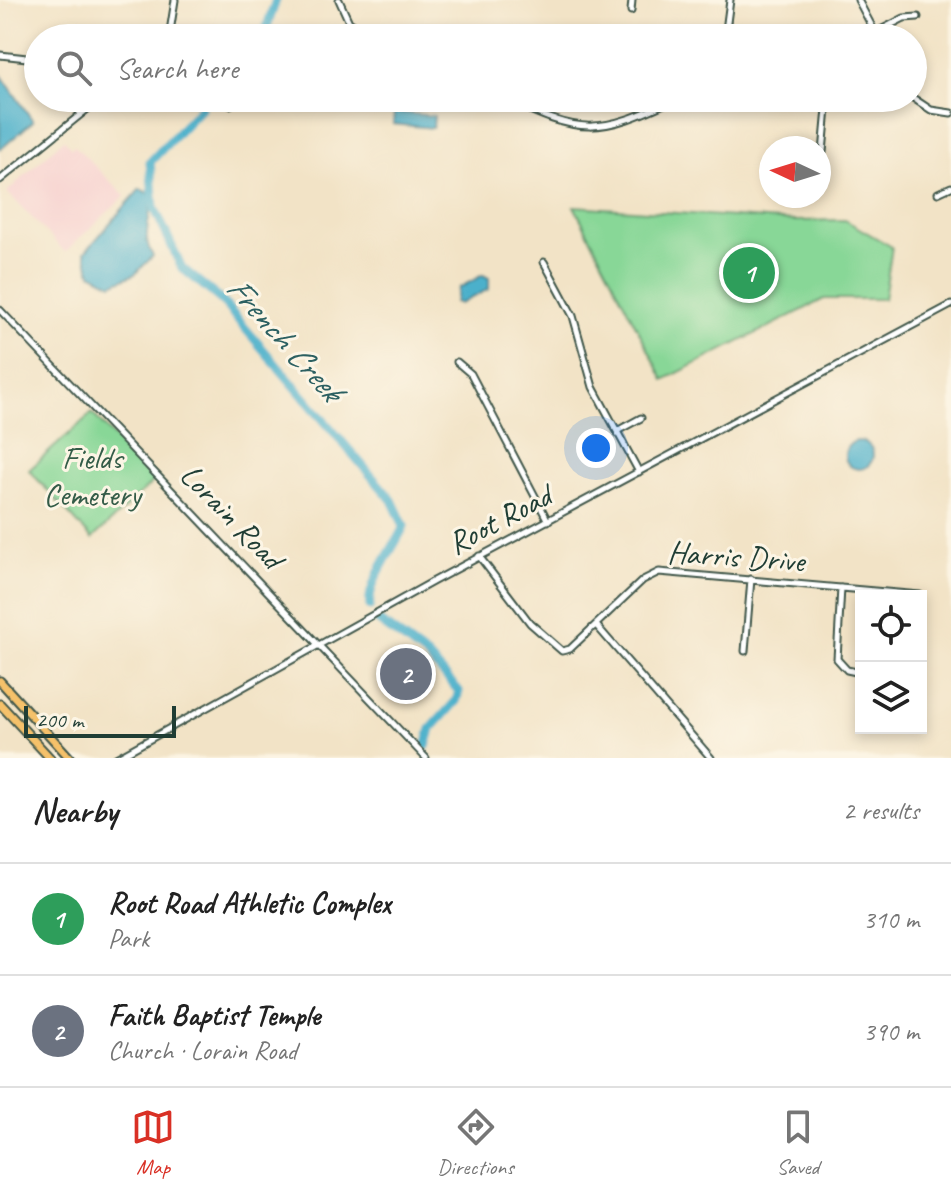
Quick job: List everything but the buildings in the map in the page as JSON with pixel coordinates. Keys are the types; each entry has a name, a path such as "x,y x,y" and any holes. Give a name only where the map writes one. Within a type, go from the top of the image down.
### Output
{"highway":[{"path":"0,681 70,758"},
{"path":"0,704 50,758"}],"street":[{"path":"171,24 175,0"},
{"path":"339,0 352,24"},
{"path":"631,11 632,0"},
{"path":"727,24 730,0"},
{"path":"858,0 870,24"},
{"path":"894,24 901,19 918,17"},
{"path":"0,55 24,58"},
{"path":"927,107 951,113"},
{"path":"0,180 84,112"},
{"path":"534,112 559,123 592,128 620,123 645,112"},
{"path":"824,136 827,112"},
{"path":"938,193 951,187"},
{"path":"544,262 573,316 591,381 639,472"},
{"name":"Root Road","path":"116,758 479,556 951,305"},
{"name":"Lorain Road","path":"0,310 322,645 426,758"},
{"path":"457,362 471,374 548,521"},
{"path":"617,431 641,418"},
{"name":"Harris Drive","path":"479,556 528,620 557,650 570,649 643,580 655,573 672,571 864,590"},
{"path":"745,651 751,579"},
{"path":"841,588 837,659 847,670 855,672"},
{"path":"596,625 711,758"}],"shaded area":[{"path":"64,139 71,148 74,145 125,196 65,252 7,192"}],"green space":[{"path":"574,206 795,221 845,220 892,247 884,299 824,299 664,380"},
{"name":"Fields Cemetery","path":"92,413 154,481 92,539 29,470"}],"water":[{"path":"0,73 33,121 0,148"},
{"path":"394,112 434,116 433,128 393,124"},
{"path":"140,189 150,194 147,241 153,256 135,274 112,284 91,273 85,252"},
{"path":"483,275 489,278 489,289 460,304 455,302 459,288"},
{"path":"859,441 869,445 873,455 869,465 859,469 849,465 845,455 849,445"}],"waterway":[{"name":"French Creek","path":"268,24 276,0"},
{"name":"French Creek","path":"197,112 150,162 154,207 182,268 221,300 392,500 404,526 372,587 370,606"},
{"name":"French Creek","path":"377,620 428,657 459,691 456,701 431,729 426,746"}],"place":[{"name":"Root Road Athletic Complex","path":"749,273"},
{"name":"Faith Baptist Temple","path":"406,674"}]}
